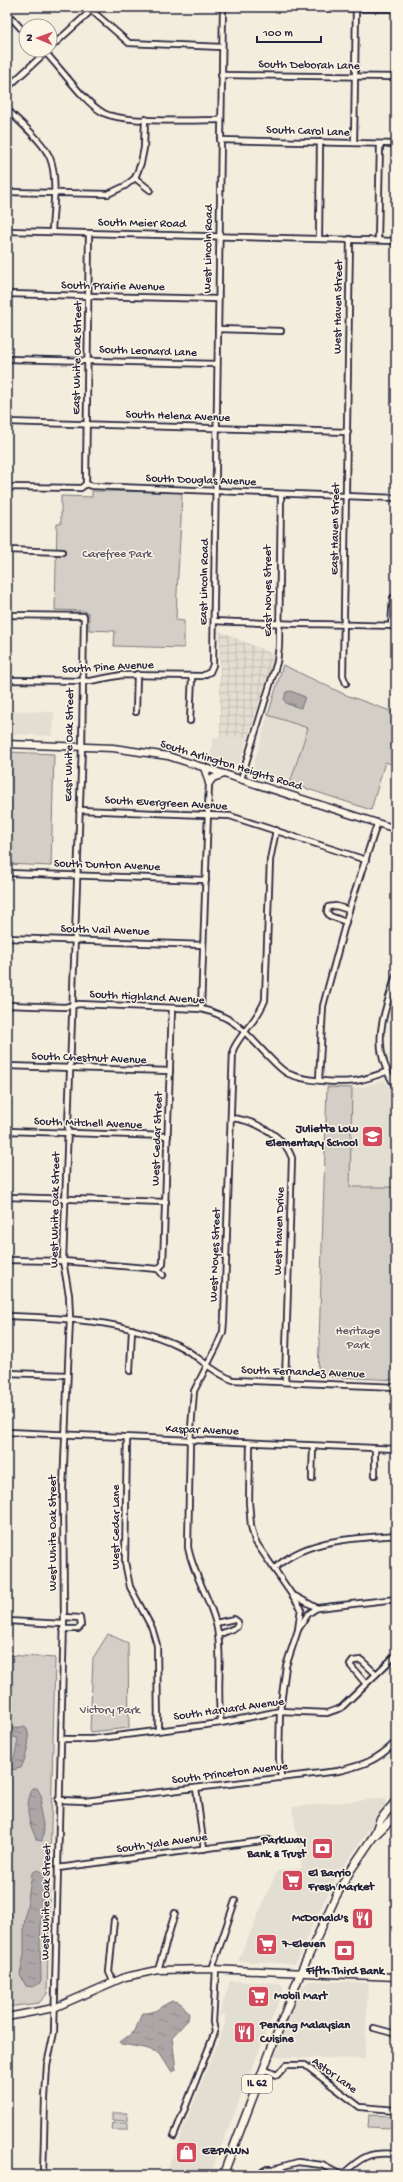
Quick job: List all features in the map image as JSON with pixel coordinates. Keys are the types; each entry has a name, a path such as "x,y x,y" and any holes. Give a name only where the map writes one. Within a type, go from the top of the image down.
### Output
{"main road":[{"name":"South Arlington Heights Road","path":"7,744 113,748 168,756 396,829"},
{"path":"204,767 209,783"},
{"path":"209,783 213,778 225,774"},
{"name":"IL 62","path":"223,2175 300,1974 336,1896 350,1871 373,1837 380,1820 396,1801"},
{"name":"IL 62","path":"373,1837 396,1815"},
{"path":"7,2017 54,2008 113,1981 158,1970 214,1969 300,1974 396,1977"}],"street":[{"name":"West Lincoln Road","path":"215,491 222,7"},
{"path":"250,7 396,9"},
{"path":"354,143 356,8"},
{"path":"58,41 93,9 129,43 222,47"},
{"path":"7,13 18,25"},
{"path":"7,88 38,58"},
{"path":"52,58 102,112 119,118 220,120"},
{"name":"South Deborah Lane","path":"221,75 396,78"},
{"path":"7,109 46,152 53,167 54,193 52,232"},
{"path":"7,192 108,194 125,186 135,178 143,157 145,119"},
{"name":"South Carol Lane","path":"220,140 396,144"},
{"path":"319,238 320,142"},
{"path":"378,239 380,144"},
{"path":"135,178 150,190"},
{"name":"South Meier Road","path":"7,231 396,240"},
{"name":"East White Oak Street","path":"86,484 89,233"},
{"name":"West Haven Street","path":"348,375 350,239"},
{"name":"South Prairie Avenue","path":"7,294 218,299"},
{"path":"218,329 281,331"},
{"name":"South Leonard Lane","path":"7,359 217,364"},
{"name":"East Haven Street","path":"346,683 343,676 348,375"},
{"name":"South Helena Avenue","path":"7,422 348,432"},
{"name":"South Douglas Avenue","path":"7,487 81,488 86,484 92,486 396,498"},
{"name":"East Lincoln Road","path":"210,672 213,665 215,491"},
{"name":"East Noyes Street","path":"242,779 277,662 280,624 279,579 281,494"},
{"path":"7,550 62,552"},
{"path":"214,621 394,626 393,598"},
{"name":"East White Oak Street","path":"7,615 84,616 82,747 77,875"},
{"name":"South Pine Avenue","path":"7,680 82,682 137,674 202,676 210,672"},
{"path":"136,712 137,674"},
{"path":"190,720 192,676"},
{"path":"201,1010 209,783"},
{"name":"South Evergreen Avenue","path":"79,810 208,815 238,818 366,860"},
{"path":"319,1080 323,1006 349,910 377,824"},
{"name":"West Noyes Street","path":"221,1723 218,1704 218,1635 216,1623 191,1563 188,1547 190,1441 194,1391 217,1346 223,1326 233,1050 237,1042 261,1012 265,1000 270,855 276,830"},
{"name":"South Dunton Avenue","path":"7,873 206,880"},
{"name":"West White Oak Street","path":"43,2175 47,2065 54,2032 58,1800 64,1617 65,1435 70,1318 69,1295 63,1261 77,875"},
{"path":"346,922 330,916 327,912 328,907 336,906 349,910"},
{"name":"South Vail Avenue","path":"7,938 203,945"},
{"path":"396,975 380,1031 379,1044 386,1072 396,1087"},
{"name":"South Highland Avenue","path":"7,1005 72,1006 79,1004 201,1010 225,1016 245,1032 286,1073 296,1077 319,1080 359,1081 386,1072"},
{"name":"West Cedar Street","path":"158,1269 163,1264 172,1008"},
{"name":"South Chestnut Avenue","path":"7,1066 170,1071"},
{"name":"West Haven Drive","path":"231,1118 242,1119 278,1138 288,1149 292,1158 285,1382"},
{"name":"South Mitchell Avenue","path":"7,1131 168,1136"},
{"path":"7,1197 166,1202"},
{"path":"7,1260 63,1261 158,1269 163,1276"},
{"name":"South Fernandez Avenue","path":"7,1316 91,1320 132,1329 177,1345 219,1374 233,1380 396,1387"},
{"path":"130,1371 132,1329"},
{"path":"7,1373 67,1375"},
{"name":"Kaspar Avenue","path":"7,1432 396,1449"},
{"name":"West Cedar Lane","path":"127,1438 125,1562 130,1587 152,1628 157,1645 158,1729"},
{"path":"250,1443 250,1526 255,1541 301,1608 298,1629 286,1666 280,1711 279,1758 281,1778"},
{"path":"312,1479 313,1446"},
{"path":"375,1449 375,1475"},
{"path":"274,1569 295,1553 317,1545 396,1535"},
{"path":"293,1595 317,1608"},
{"path":"298,1629 308,1614 317,1608 396,1599"},
{"path":"7,1621 63,1626 78,1629 82,1626 82,1621 80,1618 64,1617"},
{"path":"216,1623 234,1619 238,1622 237,1627 233,1630 218,1635"},
{"name":"South Harvard Avenue","path":"61,1739 92,1739 158,1729 221,1723 280,1711 326,1713 341,1708 396,1655"},
{"path":"366,1684 350,1666 353,1661 361,1660 376,1674"},
{"name":"South Princeton Avenue","path":"58,1800 85,1800 338,1771 366,1764 381,1756 396,1742"},
{"path":"196,1788 204,1849"},
{"name":"South Yale Avenue","path":"58,1868 268,1840"},
{"path":"174,2136 215,2032 213,2022 214,1969 235,1901"},
{"path":"158,1970 174,1913"},
{"path":"113,1981 109,1972 114,1920"},
{"path":"374,2028 396,2034"},
{"name":"Astor Lane","path":"263,2069 277,2075 286,2065 305,2065 360,2107 396,2110"},
{"path":"256,2175 267,2169 273,2169 298,2162 311,2162 322,2165 342,2175 356,2162 367,2156 378,2153 396,2154"},
{"path":"273,2169 274,2175"}],"shaded area":[{"path":"220,631 275,655 248,737 220,737"},
{"path":"7,711 54,712 53,736 7,734"},
{"path":"268,715 308,728 290,783 252,770"},
{"path":"213,737 248,737 238,767 210,757"},
{"name":"Juliette Low Elementary School","path":"384,1080 396,1096 396,1187 349,1187 352,1088 366,1086"},
{"path":"386,1798 385,1807 339,1873 317,1915 295,1964 238,1961 277,1871 302,1868 292,1807"},
{"path":"230,1981 280,1983 284,1988 210,2175 165,2175 225,2024 225,2015 219,2015"},
{"path":"310,1981 368,1983 365,2059 274,2057 302,1986"}],"green space":[{"name":"Carefree Park","path":"92,491 182,492 176,620 184,621 184,648 114,646 115,631 89,630 89,614 85,611 55,610 57,524 61,524 61,496 92,497"},
{"path":"283,665 346,695 396,713 396,766 385,762 371,810 290,783 308,728 268,715"},
{"path":"7,752 54,754 51,866 7,864"},
{"name":"Heritage Park","path":"327,1087 352,1088 350,1187 396,1187 396,1380 318,1376"},
{"name":"Victory Park","path":"108,1634 128,1643 129,1728 90,1732 93,1658"},
{"path":"7,1655 55,1658 47,1994 39,2003 7,2007"},
{"path":"112,2113 127,2113 127,2121 112,2120"},
{"path":"369,2115 392,2116 392,2128 368,2127"},
{"path":"112,2123 127,2123 127,2130 111,2130"}],"water":[{"path":"291,691 305,697 301,708 287,704 284,700 286,692"},
{"path":"25,1726 29,1741 27,1753 21,1768 12,1770 9,1768 15,1755 18,1739 15,1737 7,1738 7,1730"},
{"path":"33,1788 37,1788 42,1797 40,1809 44,1830 42,1841 37,1840 29,1821 28,1807 30,1794"},
{"path":"37,1870 41,1871 44,1876 40,1943 41,1980 39,1984 32,1987 26,1986 20,1975 24,1954 24,1925 32,1873"},
{"path":"172,2001 182,2004 189,2014 188,2020 172,2037 176,2070 172,2072 160,2053 145,2048 121,2044 120,2042 135,2031 142,2013 154,2011"}],"place":[{"name":"Juliette Low Elementary School","path":"373,1137"},
{"name":"Parkway Bank & Trust","path":"322,1848"},
{"name":"El Barrio Fresh Market","path":"293,1881"},
{"name":"McDonald's","path":"363,1919"},
{"name":"7-Eleven","path":"267,1945"},
{"name":"Fifth Third Bank","path":"345,1951"},
{"name":"Mobil Mart","path":"259,1997"},
{"name":"Penang Malaysian Cuisine","path":"245,2033"},
{"name":"EZPAWN","path":"187,2152"}]}
